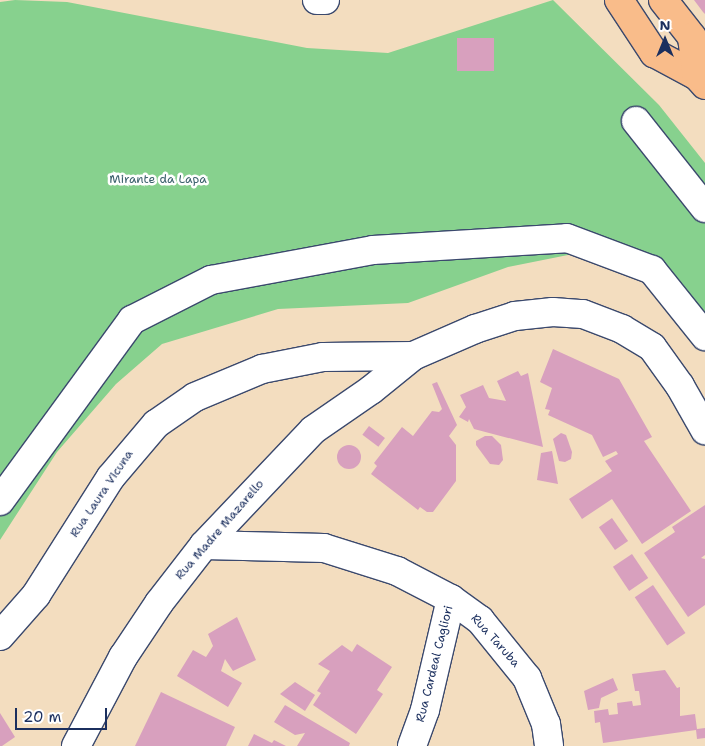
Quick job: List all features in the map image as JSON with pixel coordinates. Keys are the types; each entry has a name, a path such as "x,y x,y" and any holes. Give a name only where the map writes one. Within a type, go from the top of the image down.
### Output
{"main road":[{"path":"619,0 654,53 701,81"},
{"path":"663,0 692,38 701,81"}],"street":[{"path":"318,0 325,0"},
{"path":"636,121 705,208"},
{"path":"0,501 132,320 211,280 373,250 567,238 652,270 705,336"},
{"name":"Rua Laura Vicuna","path":"0,636 36,595 128,453 156,424 195,396 262,369 323,357 413,356 475,329 515,316 553,312 583,314 622,329 652,348 680,386 705,430"},
{"name":"Rua Madre Mazarello","path":"76,746 123,657 158,603 204,545 313,430 371,390 413,356"},
{"name":"Rua Cardeal Cagliori","path":"204,545 324,548 397,571 451,599 427,701 412,746"},
{"name":"Rua Taruba","path":"451,599 480,620 527,678 546,724 549,746"}],"green space":[{"name":"Mirante da Lapa","path":"15,0 67,2 307,48 388,53 553,0 659,105 705,163 705,348 641,277 583,252 508,267 408,303 278,309 162,344 116,384 57,452 0,540 0,2"}],"building":[{"path":"694,0 705,0 705,14 703,12"},
{"path":"457,38 494,38 494,71 457,71"},
{"path":"553,349 619,379 652,437 644,441 691,511 642,544 612,499 582,519 569,499 612,471 605,461 618,454 616,451 603,457 592,435 548,415 550,410 545,409 552,388 540,382"},
{"path":"518,371 521,376 528,373 543,447 474,429 469,419 468,422 459,417 466,407 460,395 483,385 489,398 506,401 497,381"},
{"path":"437,382 457,425 449,436 456,445 456,481 433,512 427,512 420,507 418,510 371,474 377,466 374,463 402,427 413,436 432,411 439,412 442,409 432,384"},
{"path":"369,426 385,438 378,447 362,435"},
{"path":"561,433 566,435 572,452 571,459 565,462 559,461 553,439"},
{"path":"485,436 492,436 501,445 503,460 499,465 490,464 476,445 476,441"},
{"path":"349,445 358,448 361,457 358,466 349,469 340,466 337,457 340,448"},
{"path":"552,451 558,484 537,480 541,453"},
{"path":"705,505 705,555 701,558 705,559 705,605 688,617 644,553 675,532 672,527"},
{"path":"612,518 628,541 615,550 599,527"},
{"path":"632,554 648,578 629,591 613,567"},
{"path":"653,585 685,633 667,645 635,597"},
{"path":"237,617 256,660 233,671 225,659 221,671 242,683 228,707 177,676 193,650 206,657 213,646 208,634"},
{"path":"357,644 392,667 377,690 383,694 356,734 313,705 321,693 317,691 330,671 318,664 342,645 352,652"},
{"path":"665,670 677,688 680,687 680,716 695,714 697,729 705,728 705,738 697,739 696,730 603,743 600,722 595,723 594,711 608,709 609,715 618,714 617,703 632,701 633,706 641,705 639,691 635,691 632,674"},
{"path":"613,678 618,690 601,698 599,708 588,710 584,691"},
{"path":"295,682 315,695 305,711 280,694"},
{"path":"161,692 235,727 226,746 135,746"},
{"path":"285,705 350,743 349,746 297,746 305,733 295,735 274,722"},
{"path":"0,713 15,737 2,746 0,746"},
{"path":"254,734 272,743 274,740 286,746 248,746"}]}
